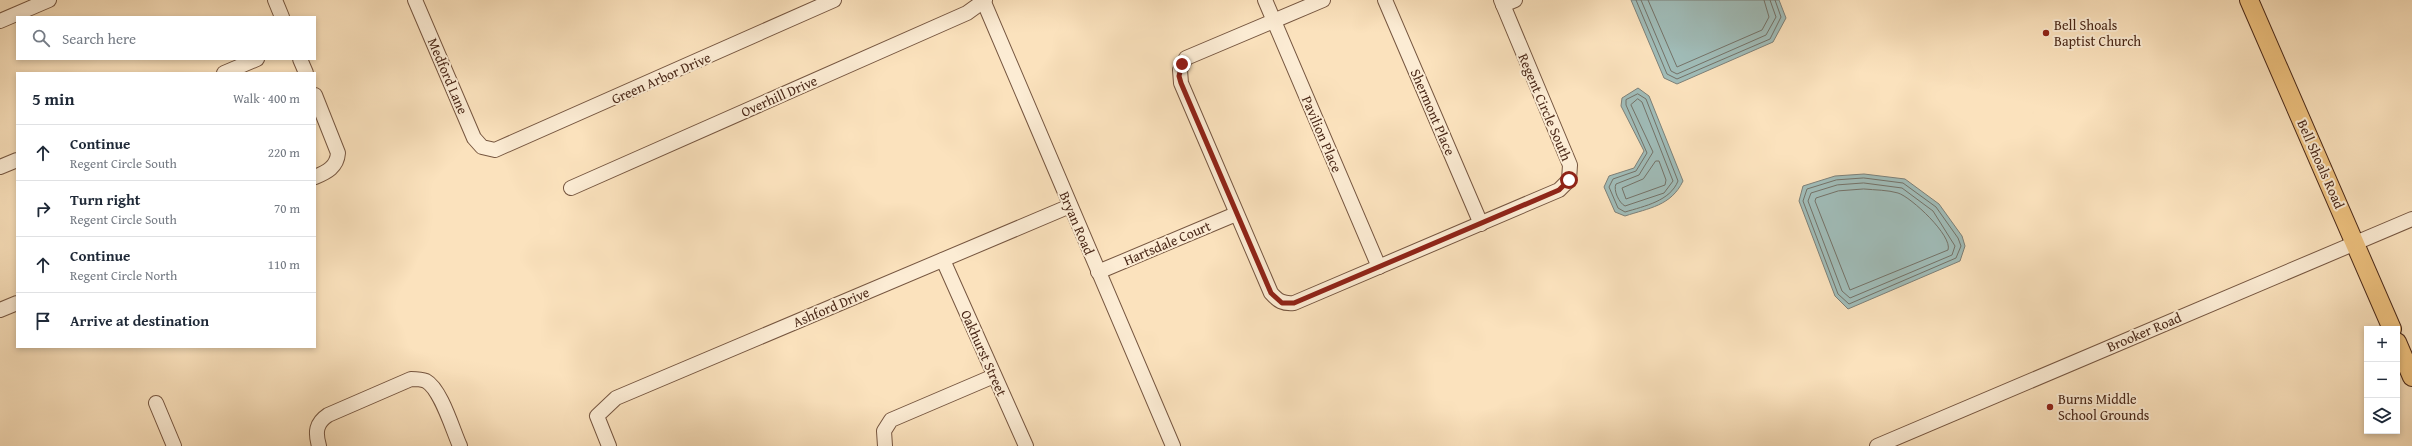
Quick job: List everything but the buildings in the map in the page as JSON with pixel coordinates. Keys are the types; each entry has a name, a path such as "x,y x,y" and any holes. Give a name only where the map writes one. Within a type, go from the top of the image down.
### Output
{"main road":[{"name":"Bell Shoals Road","path":"2249,0 2391,326"},
{"path":"2400,349 2412,377"}],"street":[{"path":"0,21 48,0"},
{"path":"275,0 282,16"},
{"name":"Medford Lane","path":"416,0 474,138 486,148"},
{"name":"Green Arbor Drive","path":"486,148 495,150 505,147 834,0"},
{"name":"Overhill Drive","path":"571,188 967,13 984,0"},
{"name":"Bryan Road","path":"984,0 1173,446"},
{"name":"Pavilion Place","path":"1265,0 1379,267"},
{"name":"Regent Circle South","path":"1323,0 1186,58 1180,70 1181,83 1236,214 1271,293 1282,303 1294,303 1481,224 1559,190 1569,180 1571,172 1570,165 1506,2"},
{"name":"Shermont Place","path":"1385,0 1481,224"},
{"path":"226,72 255,60"},
{"path":"300,60 306,72"},
{"path":"316,97 336,145 338,159 331,168 316,176"},
{"path":"0,167 16,160"},
{"name":"Ashford Drive","path":"609,446 597,416 616,398 1070,206"},
{"name":"Hartsdale Court","path":"1098,272 1236,214"},
{"name":"Brooker Road","path":"1877,446 2412,219"},
{"name":"Oakhurst Street","path":"943,260 1026,446"},
{"path":"0,310 16,302"},
{"path":"885,446 884,431 891,420 994,376"},
{"path":"318,446 316,435 317,426 320,420 328,415 411,379 427,381 437,392 460,446"},
{"path":"156,403 174,446"}],"water":[{"path":"1631,0 1779,0 1786,18 1773,42 1677,84 1664,78"},
{"path":"1638,88 1649,96 1683,181 1678,189 1666,201 1651,208 1625,216 1615,212 1604,187 1609,176 1634,168 1644,151 1621,106 1622,98"},
{"path":"1864,174 1905,179 1939,204 1962,236 1965,246 1960,261 1848,309 1835,296 1799,201 1803,186 1835,176"}],"place":[{"name":"Bell Shoals Baptist Church","path":"2046,33"},
{"name":"Burns Middle School Grounds","path":"2050,407"}],"route":[{"path":"1182,64 1179,76 1181,83 1271,293 1282,303 1294,303 1559,190 1565,186 1569,180"}]}
